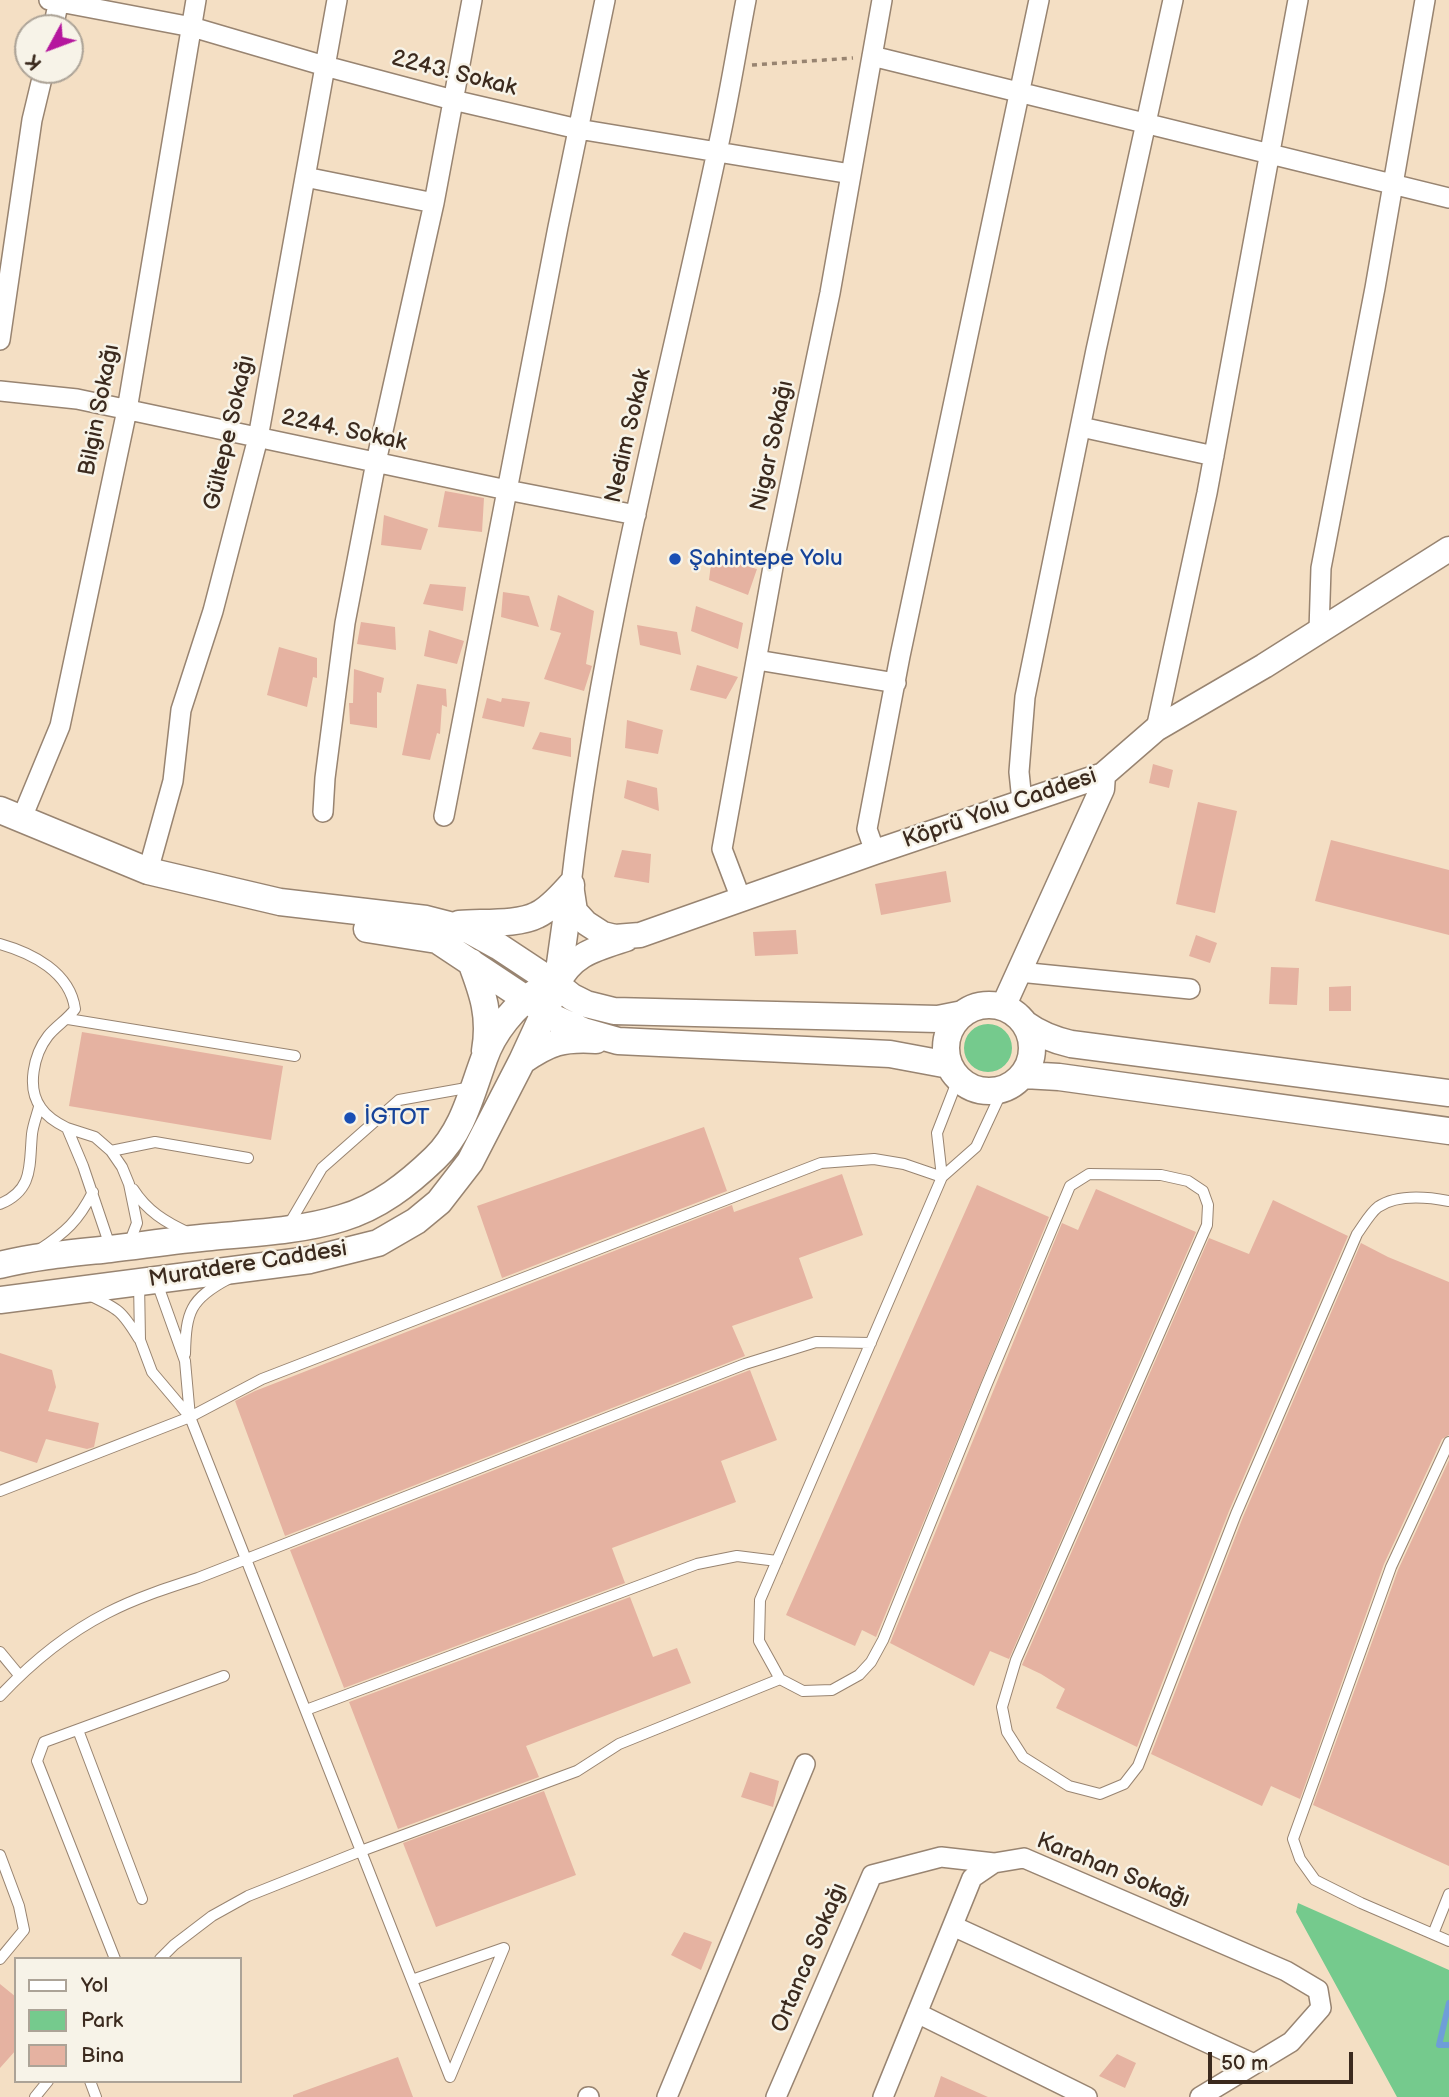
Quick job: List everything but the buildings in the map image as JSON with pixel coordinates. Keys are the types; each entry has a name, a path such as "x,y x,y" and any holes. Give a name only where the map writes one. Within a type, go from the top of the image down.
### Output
{"main road":[{"path":"7,818 148,871 280,902 426,919 469,930 498,946 572,997 586,1004 614,1011 938,1018 963,1014"},
{"path":"7,818 144,885 226,905 437,940 534,1006 583,1031 618,1041"},
{"path":"447,924 520,920 537,916 571,886"},
{"path":"557,985 571,886"},
{"path":"471,962 481,988 489,1030 484,1057"},
{"name":"Muratdere Caddesi","path":"0,1300 310,1260 377,1243 416,1221 439,1202 470,1162 522,1061 540,989 557,985"},
{"path":"954,1072 946,1051 947,1037 953,1024 975,1007 989,1005 1003,1007 1016,1014 1036,1032 1071,1044 1449,1093"},
{"name":"Muratdere Caddesi","path":"0,1265 28,1258 286,1229 343,1218 383,1200 407,1184 454,1137 495,1035 534,1006"},
{"path":"522,1061 543,1047 564,1040 890,1054 930,1060 954,1072 968,1086 981,1091 996,1091 1013,1082 1029,1066 1031,1038 1025,1024"},
{"path":"1013,1082 1073,1079 1449,1131"},
{"path":"148,1281 199,1238"},
{"path":"76,1289 117,1248"}],"street":[{"name":"2243. Sokak","path":"56,0 192,27 453,100 578,129 851,174"},
{"name":"Bilgin Sokağı","path":"7,818 60,726 127,410 196,0"},
{"name":"Gültepe Sokağı","path":"148,871 173,781 181,710 213,611 258,438 337,0"},
{"path":"323,812 345,623 376,462 434,203 472,0"},
{"path":"444,816 605,0"},
{"name":"Nedim Sokak","path":"571,886 602,685 636,515 717,153 746,0"},
{"name":"Nigar Sokağı","path":"741,899 722,849 775,556 830,293 882,0"},
{"path":"875,852 867,829 902,643 1039,0"},
{"path":"1022,802 1019,772 1025,697 1080,427 1173,0"},
{"path":"1156,729 1214,456 1298,0"},
{"path":"1319,631 1321,568 1375,288 1426,0"},
{"path":"872,56 1449,198"},
{"path":"0,340 32,120 41,84"},
{"path":"305,177 434,203"},
{"name":"2244. Sokak","path":"0,391 77,399 507,491 636,515"},
{"path":"1080,427 1214,456"},
{"name":"Köprü Yolu Caddesi","path":"571,886 575,911 586,923 603,934 615,937 650,932 1104,775 1156,729 1264,666 1449,549"},
{"path":"757,660 896,683"},
{"path":"1003,1007 1102,789 1104,775"},
{"path":"557,985 571,962 579,957 598,948 650,932"},
{"path":"1019,972 1190,989"},
{"path":"667,2097 805,1764"},
{"name":"Ortanca Sokağı","path":"776,2097 872,1875 941,1857 994,1863"},
{"name":"Karahan Sokağı","path":"994,1863 1024,1858 1286,1970 1318,1990 1321,2008 1291,2042 1254,2064"},
{"path":"883,2097 972,1878 994,1863"},
{"path":"953,1926 1254,2064"},
{"path":"917,2013 1087,2097"},
{"path":"1199,2097 1254,2064"}],"lane":[{"path":"0,944 22,950 45,963 74,997 75,1009 68,1019 49,1035 38,1053 34,1069 39,1107 33,1130 29,1174 20,1192 0,1204"},
{"path":"68,1019 295,1056"},
{"path":"942,1177 937,1133 954,1072"},
{"path":"1013,1082 976,1147 942,1177 760,1600 759,1641 780,1679 803,1691 832,1690 859,1675 871,1662 883,1640 1070,1186 1089,1174 1161,1175 1188,1181 1203,1191 1208,1205 1207,1225 1016,1660 1002,1707 1007,1732 1023,1757 1069,1786 1100,1794 1124,1783 1138,1766 1236,1514 1357,1234 1377,1207 1401,1199 1427,1197 1449,1200"},
{"path":"286,1229 322,1168 399,1100 476,1087"},
{"path":"39,1107 66,1128 95,1137 111,1151 141,1202 169,1224 199,1238"},
{"path":"66,1128 117,1248 132,1236 136,1223 129,1184"},
{"path":"111,1151 155,1142 248,1158"},
{"path":"0,1491 190,1417 262,1379 821,1163 874,1159 904,1164 942,1177"},
{"path":"28,1258 82,1214 93,1192"},
{"path":"250,1268 211,1288 199,1298 190,1313 186,1328 185,1361 190,1417 450,2077 504,1948 412,1980"},
{"path":"148,1281 185,1361"},
{"path":"140,1340 148,1281"},
{"path":"76,1289 115,1307 126,1317 140,1340 152,1372 190,1417"},
{"path":"0,1696 19,1675 61,1641 106,1614 150,1594 745,1364 816,1342 871,1343"},
{"path":"1449,1442 1391,1567 1293,1839 1300,1859 1315,1880 1449,1941"},
{"path":"306,1710 697,1564 737,1556 777,1561"},
{"path":"0,1652 19,1675"},
{"path":"114,1957 37,1761 44,1742 224,1676"},
{"path":"162,1957 212,1916 248,1896 361,1851 577,1772 619,1744 780,1679"},
{"path":"78,1730 142,1899"},
{"path":"0,1855 19,1906 24,1930 0,1959"},
{"path":"1433,1934 1449,1894"},
{"path":"34,2097 46,2083"}],"path":[{"path":"733,67 872,56"}],"green space":[{"path":"988,1024 1005,1031 1012,1048 1005,1065 988,1072 971,1065 964,1048 971,1031"},
{"path":"1298,1903 1449,1970 1449,2097 1397,2097 1296,1912"}],"waterway":[{"path":"1449,2003 1439,2045 1449,2045"}],"place":[{"name":"Şahintepe Yolu","path":"675,559"},
{"name":"İGTOT","path":"350,1118"}]}
